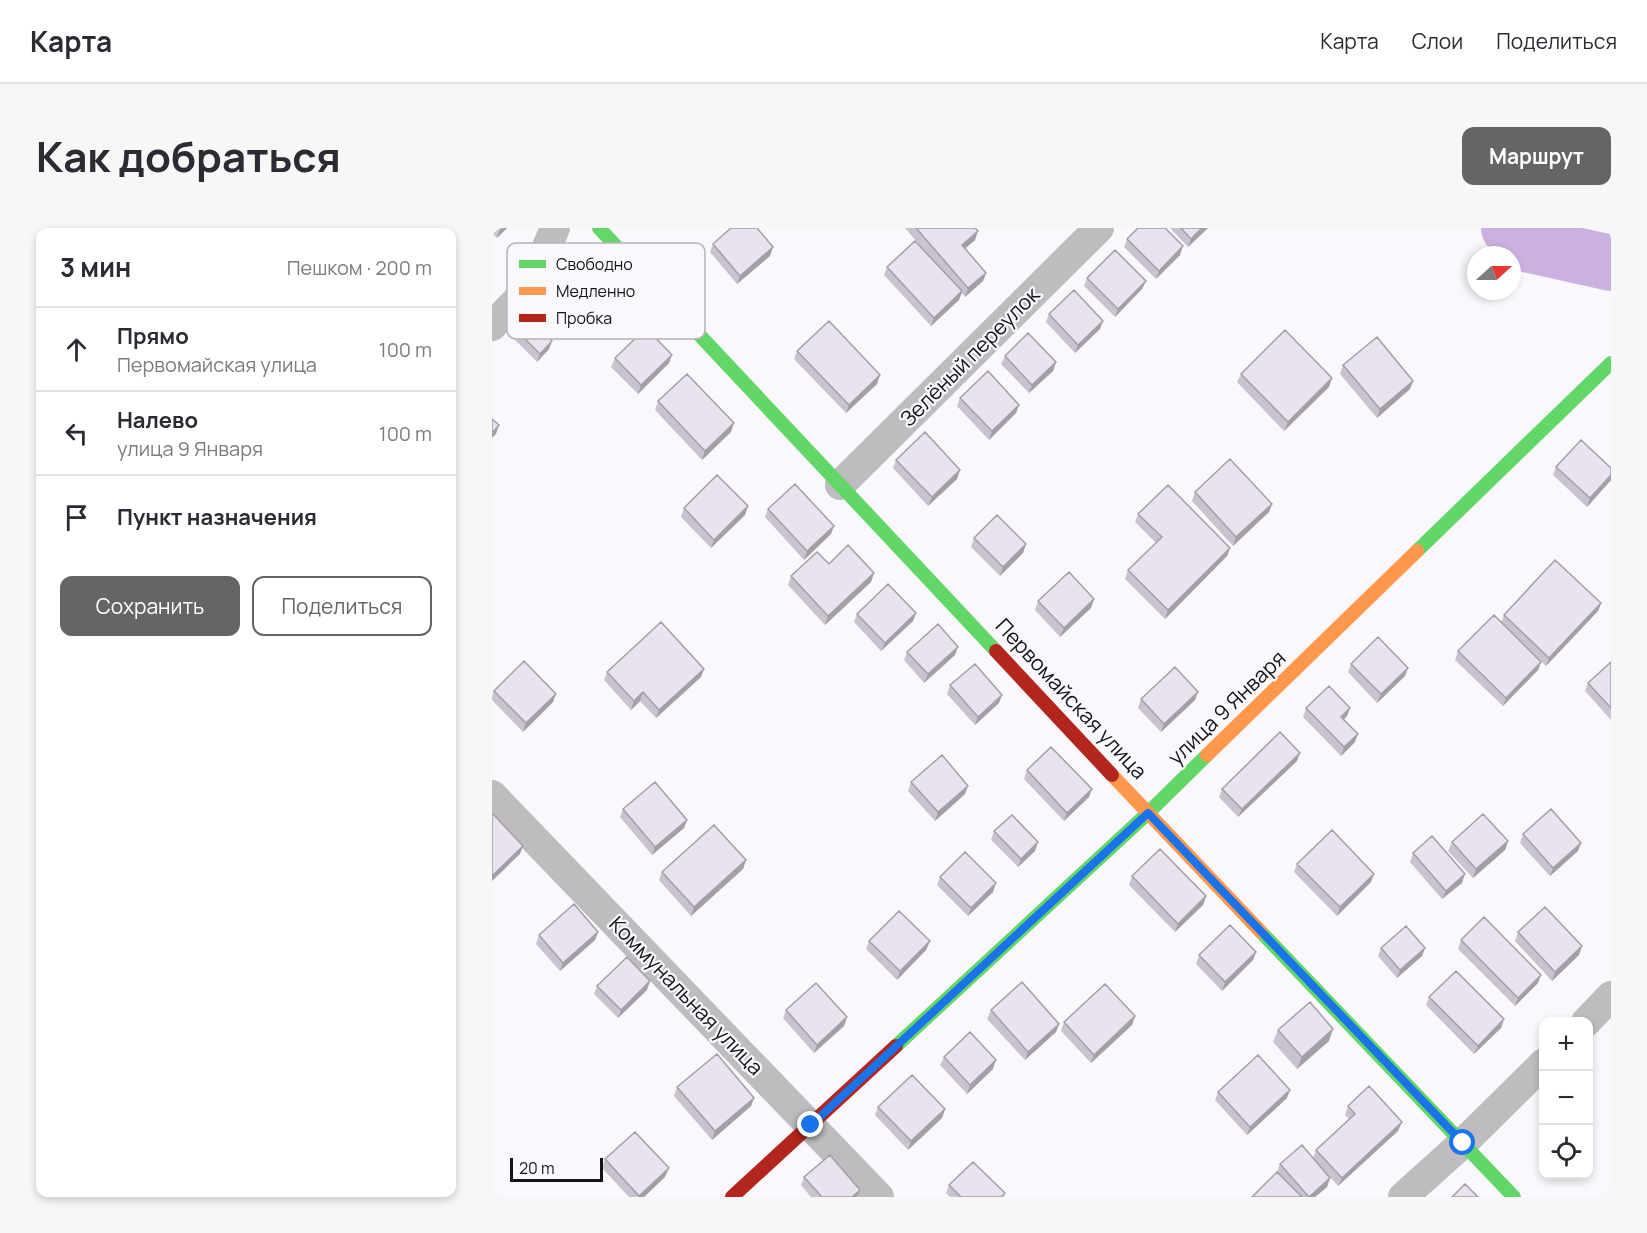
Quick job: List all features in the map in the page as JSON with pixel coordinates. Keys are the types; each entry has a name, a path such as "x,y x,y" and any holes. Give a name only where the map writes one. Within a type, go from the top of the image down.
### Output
{"main road":[{"name":"Первомайская улица","path":"599,228 613,243"},
{"name":"Первомайская улица","path":"703,339 1148,813 1514,1197"},
{"name":"улица 9 Января","path":"732,1197 1148,813 1611,363"}],"street":[{"path":"549,243 555,228"},
{"name":"Зелёный переулок","path":"840,485 1099,228"},
{"path":"492,326 507,311"},
{"name":"Коммунальная улица","path":"492,795 879,1197"},
{"path":"1591,1017 1611,996"},
{"path":"1403,1197 1463,1143 1539,1068"}],"building":[{"path":"731,228 757,228 773,247 740,276 713,244"},
{"path":"916,228 975,228 978,231 962,245 986,273 968,288"},
{"path":"1138,228 1165,228 1183,246 1159,271 1127,239"},
{"path":"1181,228 1202,228 1191,239"},
{"path":"915,241 962,291 934,318 887,267"},
{"path":"1115,250 1146,281 1118,309 1087,278"},
{"path":"1074,290 1103,321 1078,345 1049,314"},
{"path":"829,321 880,375 849,405 797,351"},
{"path":"1285,330 1332,378 1288,422 1241,374"},
{"path":"1028,333 1056,362 1032,385 1005,356"},
{"path":"1377,337 1413,381 1380,409 1343,365"},
{"path":"525,339 550,339 552,341 540,354"},
{"path":"635,339 657,339 672,355 641,385 615,358"},
{"path":"988,371 1019,405 992,431 960,398"},
{"path":"687,374 734,423 705,451 658,401"},
{"path":"492,419 499,425 492,433"},
{"path":"925,432 960,470 932,497 896,460"},
{"path":"1581,440 1611,468 1611,475 1590,498 1556,467"},
{"path":"1230,459 1272,504 1236,537 1195,492"},
{"path":"717,475 748,506 714,540 684,508"},
{"path":"795,484 834,526 807,551 768,509"},
{"path":"1168,485 1230,548 1168,610 1128,570 1162,537 1138,514"},
{"path":"997,515 1026,544 1003,567 974,538"},
{"path":"848,545 874,573 828,616 791,576 817,552 829,564"},
{"path":"1555,560 1601,603 1549,658 1504,615"},
{"path":"1069,572 1094,599 1064,628 1038,601"},
{"path":"888,584 916,613 885,643 857,614"},
{"path":"1494,615 1541,662 1506,698 1458,651"},
{"path":"661,622 704,669 659,710 643,692 634,701 607,672"},
{"path":"938,624 958,647 928,674 907,652"},
{"path":"1378,637 1408,668 1381,694 1351,664"},
{"path":"524,661 556,694 526,723 494,691"},
{"path":"1611,662 1611,708 1588,683"},
{"path":"975,664 1002,695 978,717 950,685"},
{"path":"1175,667 1198,692 1164,724 1141,699"},
{"path":"1329,686 1350,708 1341,717 1358,734 1344,747 1306,708"},
{"path":"1280,732 1300,753 1242,809 1222,789"},
{"path":"1051,747 1092,789 1067,813 1027,770"},
{"path":"942,755 968,786 938,812 911,782"},
{"path":"655,782 687,820 655,847 623,809"},
{"path":"1551,809 1581,843 1553,868 1523,834"},
{"path":"492,814 523,846 492,876"},
{"path":"1483,814 1508,841 1476,869 1452,842"},
{"path":"1012,815 1038,842 1021,859 994,831"},
{"path":"714,825 746,860 694,907 662,872"},
{"path":"1332,830 1374,874 1340,907 1297,864"},
{"path":"1432,836 1465,874 1446,891 1413,853"},
{"path":"1160,849 1206,896 1178,924 1132,876"},
{"path":"965,852 996,883 971,908 940,877"},
{"path":"574,904 598,932 563,963 539,935"},
{"path":"1545,907 1582,946 1555,972 1518,932"},
{"path":"899,911 930,941 900,971 869,941"},
{"path":"1484,917 1541,975 1518,998 1461,940"},
{"path":"1230,925 1256,952 1225,982 1199,955"},
{"path":"1406,926 1425,948 1400,970 1381,948"},
{"path":"627,957 650,981 621,1010 597,986"},
{"path":"1456,971 1504,1019 1478,1046 1429,997"},
{"path":"1022,982 1059,1024 1028,1052 991,1010"},
{"path":"816,983 847,1017 817,1045 786,1010"},
{"path":"1105,984 1135,1016 1094,1055 1064,1022"},
{"path":"1310,1002 1333,1029 1302,1057 1278,1030"},
{"path":"970,1032 996,1060 970,1085 944,1057"},
{"path":"717,1054 754,1098 715,1131 677,1087"},
{"path":"1258,1055 1290,1090 1250,1127 1218,1092"},
{"path":"912,1075 945,1109 911,1141 878,1107"},
{"path":"1369,1086 1402,1122 1342,1178 1316,1150 1355,1114 1348,1106"},
{"path":"635,1132 669,1168 639,1196 605,1159"},
{"path":"1302,1145 1330,1178 1309,1197 1280,1164"},
{"path":"830,1155 860,1190 852,1197 822,1197 804,1177"},
{"path":"973,1162 1005,1193 1001,1197 961,1197 949,1185"},
{"path":"1277,1172 1302,1197 1252,1197"},
{"path":"1465,1184 1478,1197 1452,1197"}],"waterway":[{"path":"1509,228 1526,244 1611,263"}],"traffic: fast":[{"path":"599,228 613,243"},
{"path":"703,339 996,651"},
{"path":"1417,551 1611,363"},
{"path":"896,1046 1148,813 1207,755"},
{"path":"1261,932 1514,1197"}],"traffic: slow":[{"path":"1207,755 1417,551"},
{"path":"1112,775 1261,932"}],"traffic: jam":[{"path":"996,651 1112,775"},
{"path":"732,1197 896,1046"}],"route":[{"path":"811,1125 1148,813 1463,1143"}]}
